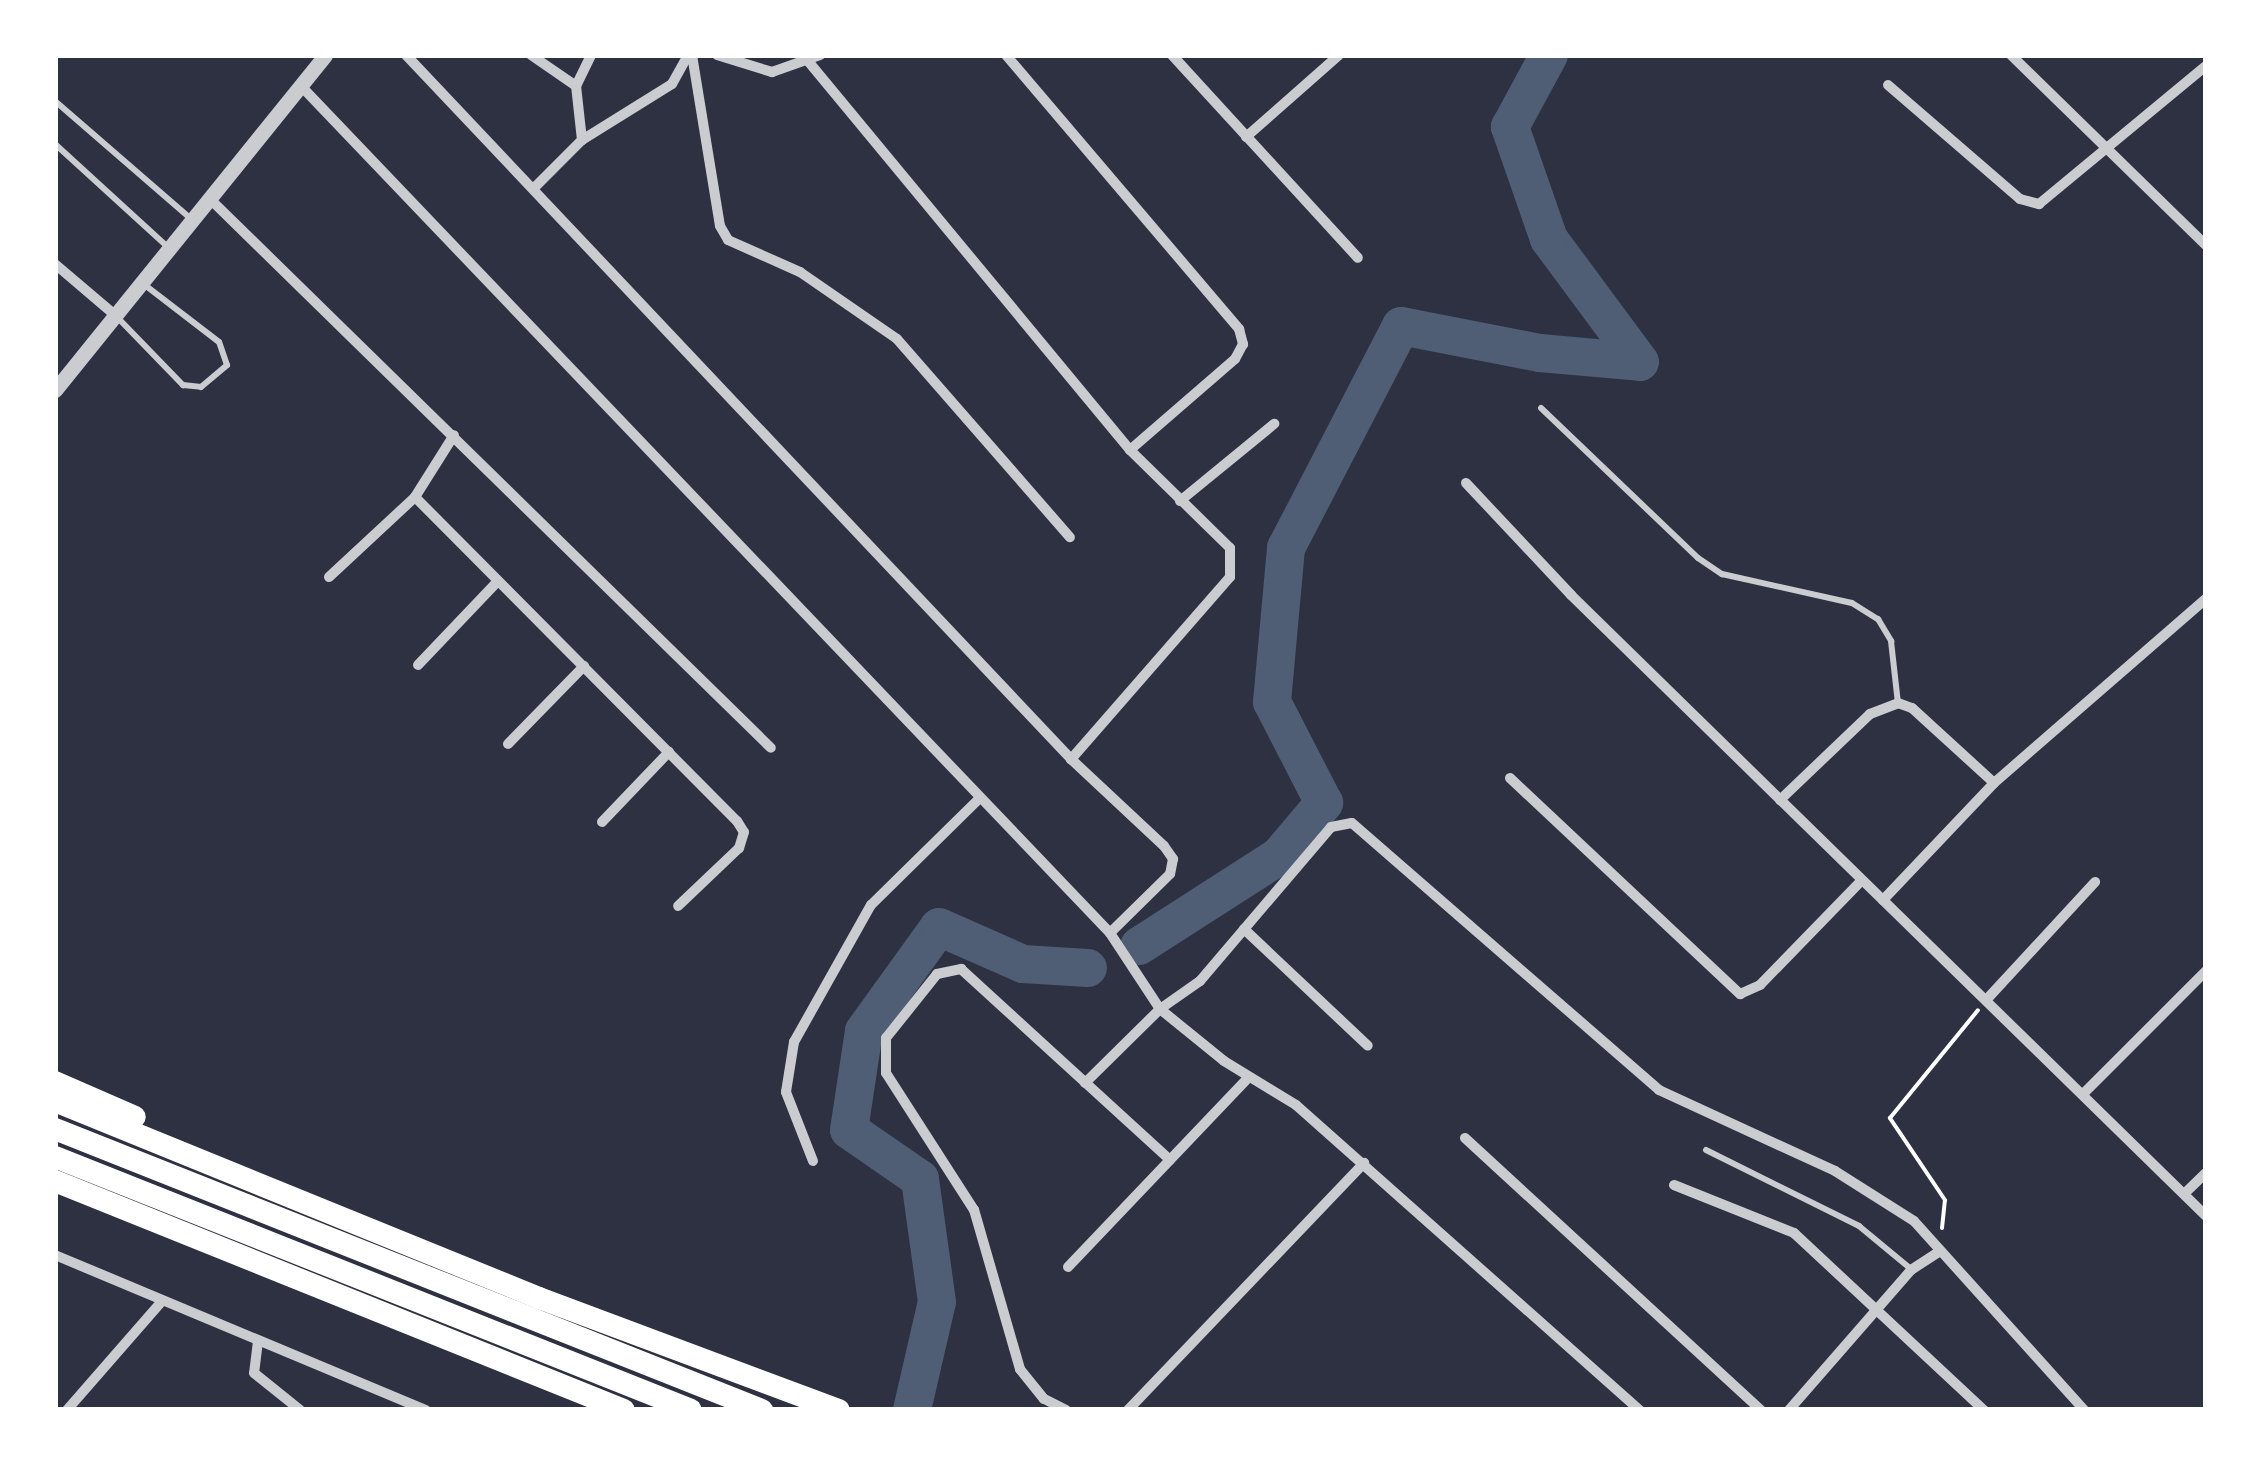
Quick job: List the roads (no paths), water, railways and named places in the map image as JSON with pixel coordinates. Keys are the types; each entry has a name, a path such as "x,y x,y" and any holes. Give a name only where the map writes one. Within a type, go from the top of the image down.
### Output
{"highway":[{"path":"55,1082 494,1276 529,1299 559,1330"},
{"path":"55,1102 539,1298 838,1410"},
{"path":"55,1129 762,1410"},
{"path":"55,1157 691,1410"},
{"path":"55,1185 180,1232 278,1245"},
{"path":"55,1185 624,1410"}],"street":[{"path":"55,390 325,55"},
{"path":"406,55 535,187 1071,759 1173,858 1170,874 1110,933"},
{"path":"531,55 576,86"},
{"path":"582,140 576,86 590,55"},
{"path":"535,187 582,140 672,84 690,55"},
{"path":"690,55 720,226 728,240 800,272 896,339 1070,537"},
{"path":"717,55 772,72 820,55"},
{"path":"1006,55 1239,329 1243,344 1235,359 1130,450"},
{"path":"1172,55 1358,258"},
{"path":"1246,138 1339,55"},
{"path":"2011,55 2206,244"},
{"path":"806,59 1130,450 1230,548 1234,559 1230,577 1071,759"},
{"path":"1888,85 2020,199 2039,204 2206,66"},
{"path":"301,86 1110,933 1160,1009 1248,1077 1296,1105 1640,1410"},
{"path":"209,198 771,748"},
{"path":"55,264 116,316"},
{"path":"1180,501 1274,424"},
{"path":"329,577 415,497 454,436"},
{"path":"1466,483 1780,800 2085,1092 2206,1216"},
{"path":"415,497 744,832 738,848 678,906"},
{"path":"418,665 498,581"},
{"path":"1883,900 1994,782 2206,599"},
{"path":"508,744 584,666"},
{"path":"1780,800 1883,704 1898,702 1912,708 1994,782"},
{"path":"602,822 669,752"},
{"path":"1510,778 1740,994 1760,985 1862,880"},
{"path":"813,1161 786,1092 794,1042 871,905 980,798"},
{"path":"1085,1083 1160,1009 1200,981 1331,827 1352,823 1659,1090 1876,1194 1914,1221 2084,1410"},
{"path":"1988,998 2095,882"},
{"path":"1244,929 1368,1046"},
{"path":"1066,1410 1044,1399 1020,1369 974,1210 886,1072 886,1038 937,974 950,968 973,977 1170,1160"},
{"path":"2085,1092 2206,971"},
{"path":"1068,1267 1248,1077"},
{"path":"1465,1138 1760,1410"},
{"path":"1128,1410 1364,1164"},
{"path":"2185,1192 2206,1172"},
{"path":"1674,1185 1794,1233 1984,1410"},
{"path":"1789,1410 1911,1270 1938,1252"},
{"path":"55,1255 426,1410"},
{"path":"67,1410 162,1301"},
{"path":"258,1340 254,1373 300,1410"}],"lane":[{"path":"55,101 192,220"},
{"path":"55,144 170,248"},
{"path":"116,316 183,385 202,387 227,365 218,342 142,283"},
{"path":"1541,408 1698,558 1722,574 1852,603 1878,620 1891,641 1898,702"},
{"path":"1706,1150 1859,1226 1911,1270"}],"waterway":[{"path":"1139,946 1279,856 1324,803 1272,702 1286,548 1401,326 1540,353 1640,362 1549,239 1510,127 1549,55"},
{"path":"912,1410 937,1302 920,1179 849,1130 864,1031 939,927 1023,964 1088,968"}]}
